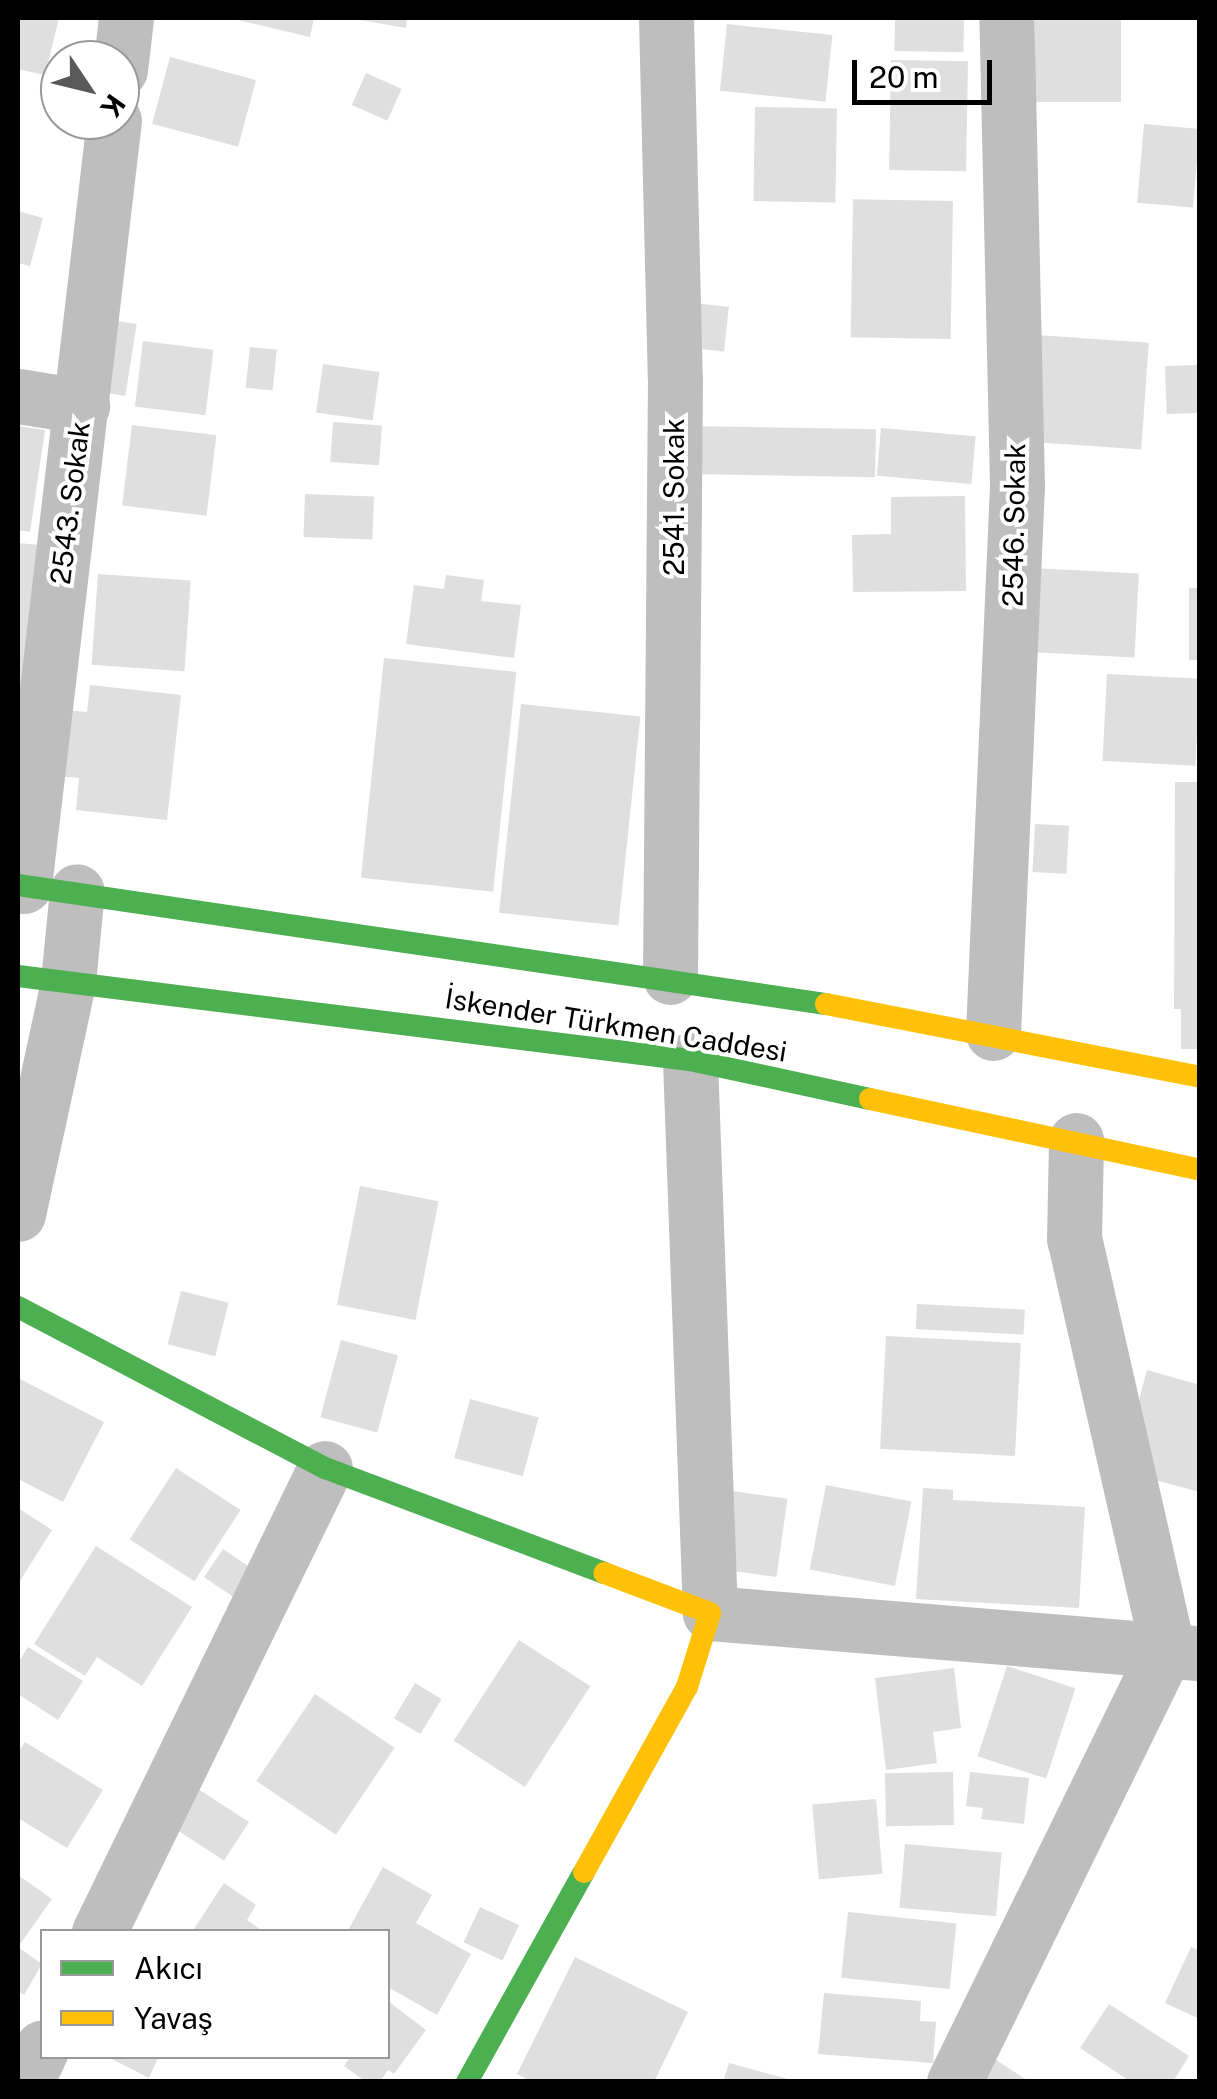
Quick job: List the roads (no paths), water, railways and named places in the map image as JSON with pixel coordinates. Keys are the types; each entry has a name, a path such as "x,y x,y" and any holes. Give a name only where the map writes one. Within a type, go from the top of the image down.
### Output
{"main road":[{"name":"İskender Türkmen Caddesi","path":"21,886 77,891 255,923 670,978 993,1032 1200,1077"},
{"name":"İskender Türkmen Caddesi","path":"43,979 690,1060 1076,1140 1200,1170"},
{"path":"18,1307 326,1468 710,1612 687,1687 467,2082"}],"street":[{"name":"2541. Sokak","path":"666,18 675,379 670,978"},
{"name":"2546. Sokak","path":"993,1032 1017,485 1006,18"},
{"name":"2543. Sokak","path":"21,886 112,140"},
{"path":"18,396 82,406"},
{"path":"18,1214 43,979 77,891"},
{"path":"690,1060 710,1612 1183,1650"},
{"path":"954,2082 1183,1650 1074,1239 1076,1140"},
{"path":"100,1929 326,1468"}]}
